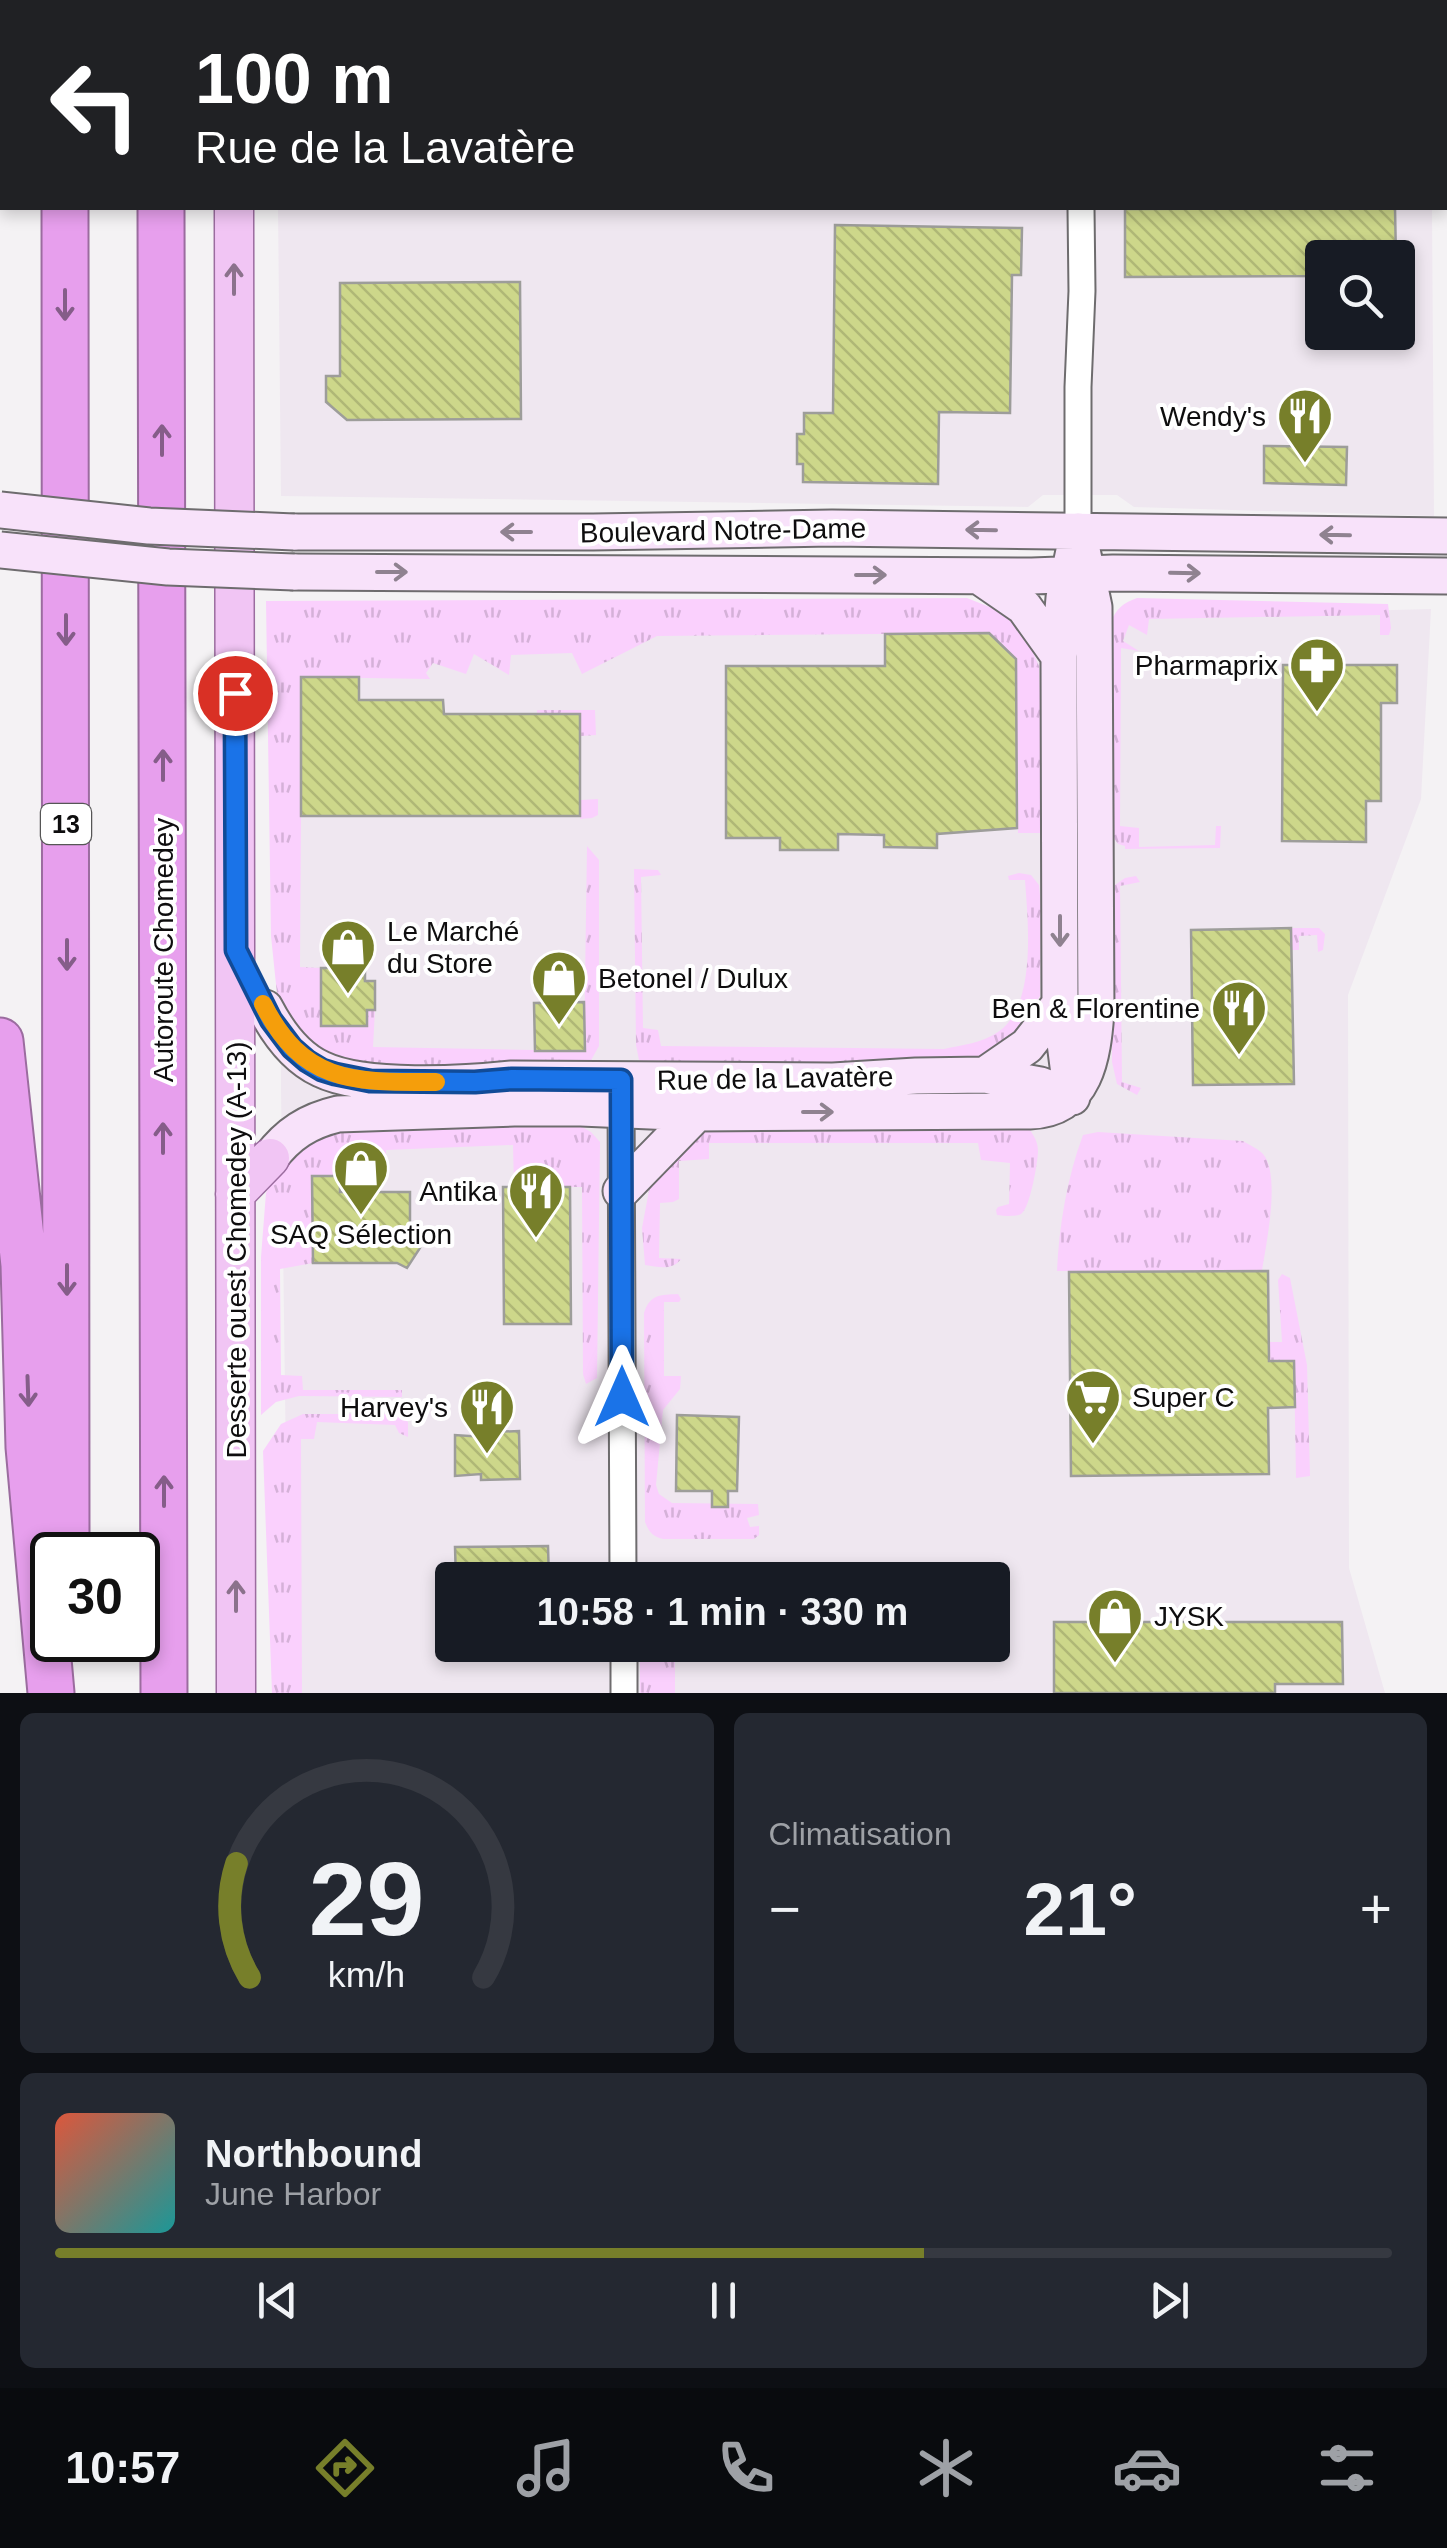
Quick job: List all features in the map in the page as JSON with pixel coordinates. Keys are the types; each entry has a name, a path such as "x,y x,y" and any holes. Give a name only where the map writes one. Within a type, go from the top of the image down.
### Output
{"highway":[{"name":"13","path":"65,210 66,1532"},
{"name":"Autoroute Chomedey","path":"161,210 164,1693"},
{"path":"0,1041 24,1265 30,1447 51,1693"},
{"path":"64,1693 65,1662"}],"main road":[{"name":"Desserte ouest Chomedey (A-13)","path":"234,210 236,1693"},
{"path":"236,950 265,1008"},
{"path":"235,1194 270,1158"}],"street":[{"path":"1072,1097 1089,1066 1096,1011 1094,607 1078,574 1081,210"},
{"name":"Boulevard Notre-Dame","path":"0,510 149,526 294,532 813,528 1447,536"},
{"name":"Boulevard Notre-Dame","path":"0,550 108,562 294,572 1447,576"},
{"path":"1072,1097 1060,1004 1059,656 1064,598 1078,574"},
{"path":"980,576 1024,608 1059,656"},
{"path":"985,1075 1027,1046 1060,1004"},
{"name":"Rue de la Lavatère","path":"265,1008 281,1036 307,1061 322,1070 352,1078 402,1082 512,1079 621,1095 697,1113 1039,1111 1072,1097"},
{"name":"Rue de la Lavatère","path":"270,1158 296,1130 338,1114 514,1108 621,1095 916,1076 985,1075 1040,1084 1072,1097"},
{"path":"621,1095 623,1562"},
{"path":"622,1191 697,1113"},
{"path":"624,1662 624,1693"}],"shaded area":[{"path":"278,210 1432,210 1434,516 1134,507 1117,495 1043,495 1028,507 281,496"},
{"path":"1431,609 1421,799 1348,995 1349,1568 1385,1693 289,1693 280,615 982,612 1122,617"}],"green space":[{"path":"967,598 997,610 1021,627 1039,666 1045,826 1041,833 1018,833 1016,659 989,633 657,636 582,674 572,653 511,655 509,675 474,654 466,674 433,663 426,673 430,679 302,677 300,967 321,968 321,1026 367,1026 367,1010 375,1010 373,1047 584,1051 587,846 599,860 599,1046 590,1062 573,1068 340,1066 303,1042 277,994 271,936 266,601"},
{"path":"1137,598 1388,604 1389,635 1380,635 1380,615 1149,619 1147,635 1129,625 1123,641 1139,651 1121,648 1120,826 1139,828 1139,847 1215,845 1216,826 1221,826 1220,848 1125,849 1111,834 1111,622 1121,607"},
{"path":"537,710 595,710 596,735 581,736 581,800 598,799 598,815 580,819 580,714 537,714"},
{"path":"634,869 658,870 661,875 641,877 643,1028 658,1030 661,1046 944,1049 992,1036 1010,1020 1024,984 1028,940 1025,880 1009,880 1008,876 1019,873 1031,875 1039,885 1040,996 1011,1042 990,1058 657,1067 639,1060 636,1045"},
{"path":"1136,876 1140,882 1120,886 1122,1082 1141,1088 1137,1095 1117,1084 1112,1062 1112,898 1115,885"},
{"path":"1291,928 1319,928 1325,934 1323,950 1318,952 1317,935 1299,936 1299,950 1292,950"},
{"path":"1023,1122 1035,1139 1038,1156 1027,1203 1021,1214 1013,1216 997,1215 996,1210 1009,1204 1010,1163 981,1160 978,1143 709,1143 709,1159 679,1161 679,1199 660,1203 659,1258 681,1259 669,1267 645,1265 642,1228 650,1185 690,1134 729,1123"},
{"path":"577,1124 600,1142 597,1378 586,1384 583,1374 582,1187 514,1187 513,1145 386,1150 386,1164 349,1164 348,1176 313,1176 313,1263 280,1269 281,1375 302,1376 303,1390 402,1390 402,1397 299,1396 276,1402 261,1415 261,1257 266,1193 279,1165 330,1127"},
{"path":"1098,1132 1243,1141 1261,1152 1268,1164 1272,1193 1262,1271 1057,1271 1065,1202 1077,1151 1083,1135"},
{"path":"1282,1274 1290,1278 1307,1365 1310,1476 1296,1478 1294,1362 1269,1361 1269,1342 1282,1342 1278,1280"},
{"path":"678,1294 679,1302 664,1302 664,1376 681,1376 680,1389 663,1410 656,1485 659,1494 672,1503 758,1504 759,1515 747,1518 750,1527 759,1526 759,1535 754,1539 663,1539 651,1533 645,1522 644,1313 653,1299"},
{"path":"303,1414 397,1414 408,1422 408,1437 399,1433 395,1425 317,1422 314,1439 301,1439 302,1693 272,1693 263,1451 281,1424"},
{"path":"640,1662 675,1662 675,1693 640,1693"}],"building":[{"path":"1125,210 1395,210 1396,240 1305,240 1305,276 1125,277"},
{"path":"835,225 1022,228 1021,275 1012,275 1010,413 939,412 938,484 803,482 803,464 797,464 797,434 804,434 804,413 833,413"},
{"path":"520,282 521,419 347,420 326,402 326,376 340,376 340,283"},
{"name":"Wendy's","path":"1264,446 1347,447 1346,485 1264,483"},
{"path":"989,633 1016,659 1017,828 937,834 937,848 884,847 884,835 838,834 838,850 780,850 780,838 726,838 726,666 885,666 885,634"},
{"path":"1283,665 1397,665 1397,703 1381,703 1381,801 1366,801 1366,842 1282,841"},
{"path":"301,677 359,677 359,700 443,700 444,714 580,714 580,816 301,816"},
{"path":"1291,928 1294,1084 1193,1085 1191,930"},
{"name":"Le Marché du Store","path":"321,968 365,968 365,981 375,981 375,1010 367,1010 367,1026 321,1026"},
{"name":"Betonel / Dulux","path":"584,1002 585,1051 535,1051 534,1003"},
{"name":"SAQ Sélection","path":"312,1176 340,1176 340,1192 410,1192 410,1242 420,1248 407,1268 397,1263 313,1263"},
{"path":"503,1187 570,1187 571,1324 504,1324"},
{"path":"1268,1271 1269,1361 1294,1361 1295,1407 1268,1408 1269,1474 1071,1476 1069,1272"},
{"path":"677,1415 739,1417 737,1491 728,1491 728,1507 712,1507 712,1491 676,1491"},
{"name":"Harvey's","path":"519,1431 520,1479 481,1480 481,1474 455,1476 455,1435 485,1437 490,1432"},
{"path":"548,1546 548,1562 455,1562 455,1547"},
{"path":"1054,1622 1342,1622 1343,1684 1275,1684 1275,1693 1054,1693"}],"slow traffic":[{"path":"263,1004 281,1036 322,1070 370,1081 436,1082"}],"place":[{"name":"Wendy's","path":"1305,465"},
{"name":"Pharmaprix","path":"1317,714"},
{"name":"Le Marché du Store","path":"348,996"},
{"name":"Betonel / Dulux","path":"559,1027"},
{"name":"Ben & Florentine","path":"1239,1057"},
{"name":"SAQ Sélection","path":"361,1217"},
{"name":"Antika","path":"536,1240"},
{"name":"Super C","path":"1093,1446"},
{"name":"Harvey's","path":"487,1456"},
{"name":"JYSK","path":"1115,1665"}],"route":[{"path":"235,693 236,950 271,1020 292,1048 322,1070 370,1081 621,1080 622,1397"}]}
